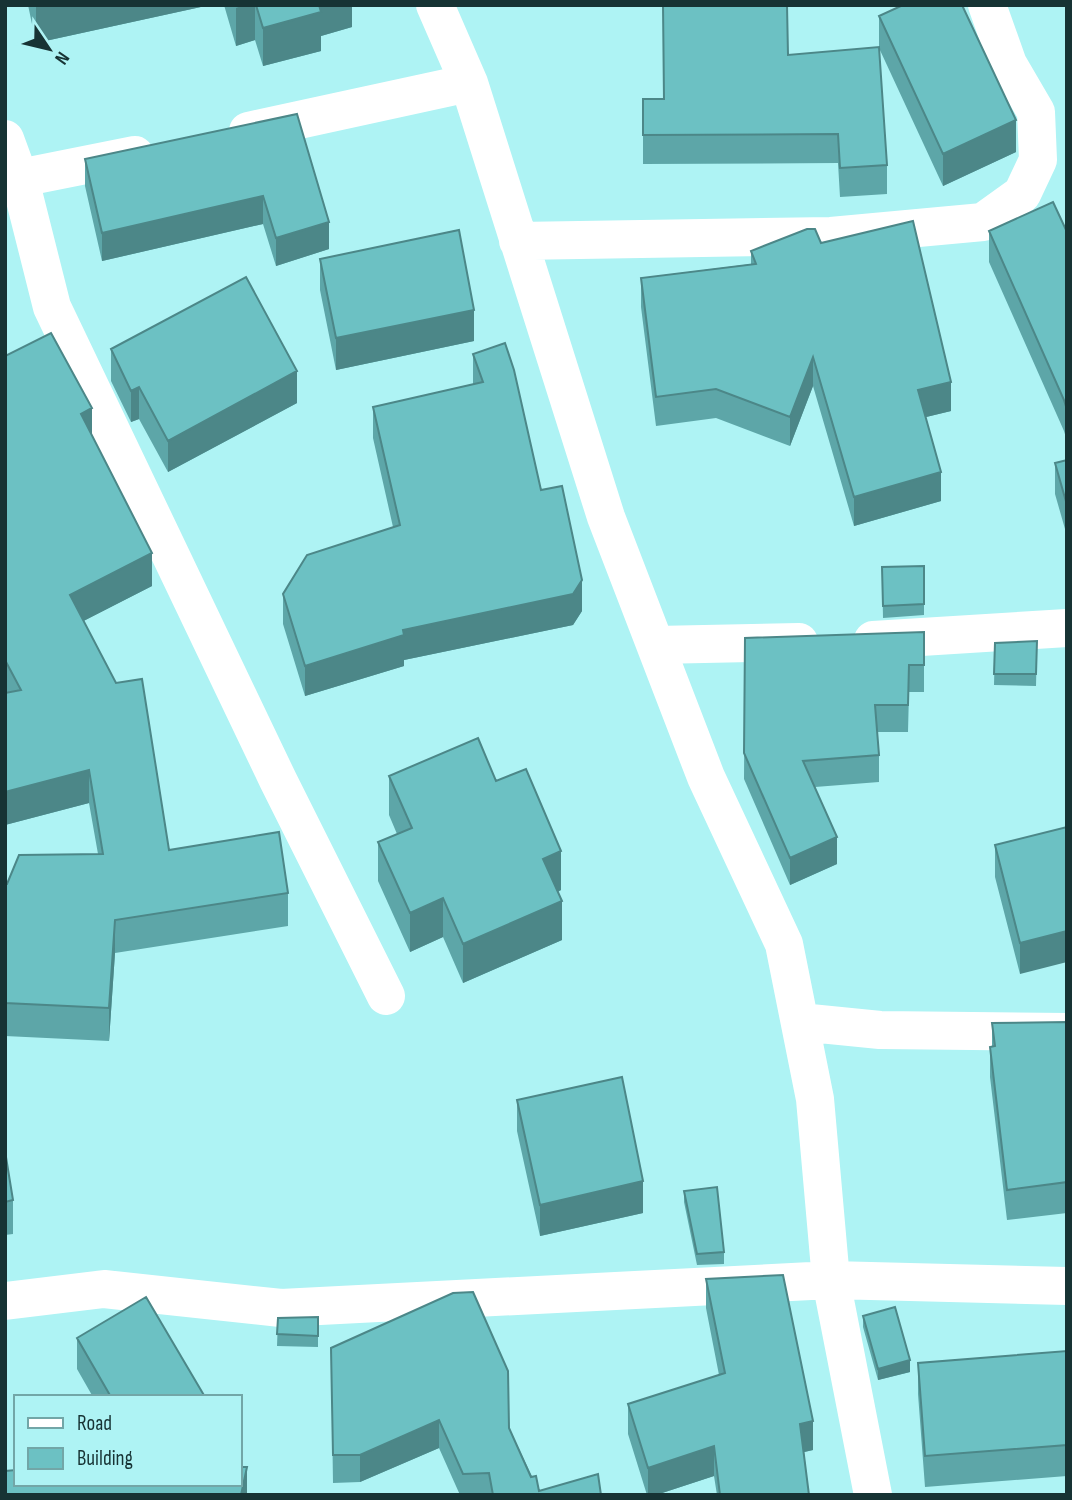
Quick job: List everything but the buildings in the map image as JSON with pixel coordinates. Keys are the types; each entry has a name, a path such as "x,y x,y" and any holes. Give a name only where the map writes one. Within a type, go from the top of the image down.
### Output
{"street":[{"path":"435,5 469,83 606,517 706,777 784,944 815,1099 831,1280 873,1495"},
{"path":"518,240 831,236 983,222 1022,194 1038,159 1036,112 1008,64 987,5"},
{"path":"211,139 469,83"},
{"path":"5,139 12,181 52,307 278,780 386,996"},
{"path":"12,181 170,148"},
{"path":"656,645 900,639 1067,628"},
{"path":"800,1022 880,1030 1067,1032"},
{"path":"5,1301 104,1289 281,1308 831,1280 1067,1286"}]}
